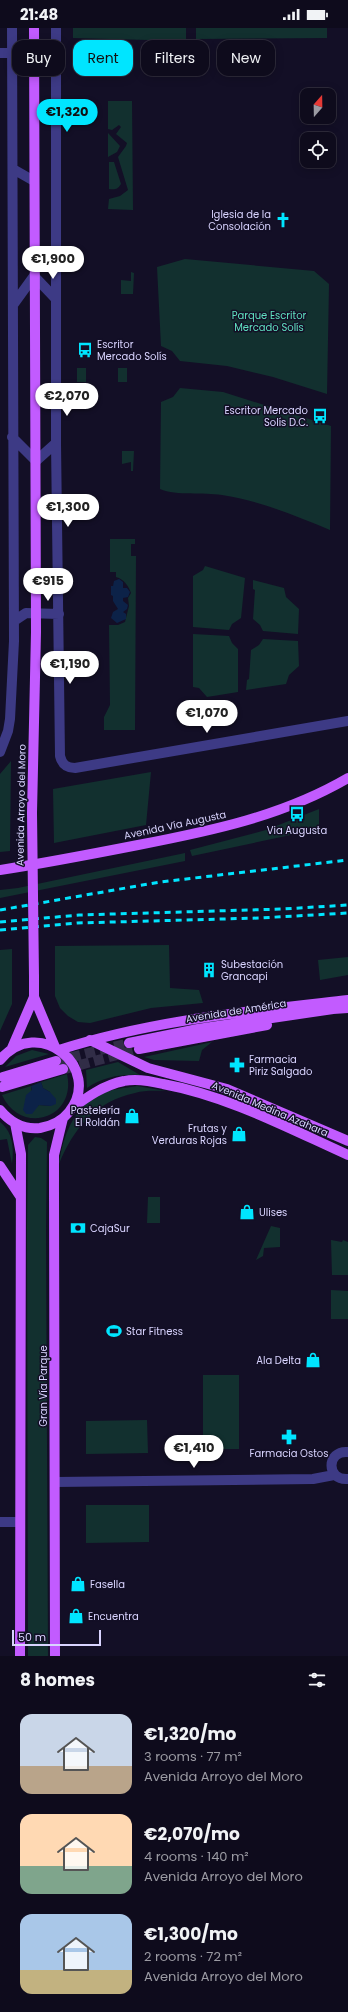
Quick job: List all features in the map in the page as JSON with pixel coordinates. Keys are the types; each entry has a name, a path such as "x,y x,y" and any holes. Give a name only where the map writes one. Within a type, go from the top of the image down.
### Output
{"main road":[{"name":"Avenida Arroyo del Moro","path":"12,1048 34,997 32,813 36,613 36,461 34,28"},
{"name":"Avenida Vía Augusta","path":"0,870 160,841 248,822 330,789 348,778"},
{"name":"Avenida Arroyo del Moro","path":"34,997 57,1048 68,1058 77,1074 78,1092 71,1109"},
{"path":"0,1060 12,1048 34,1042 57,1048 166,1023 348,1000"},
{"name":"Avenida de América","path":"129,1043 198,1029 333,1009 348,1010"},
{"name":"Avenida de América","path":"139,1050 348,1010"},
{"name":"Avenida Medina Azahara","path":"90,1040 148,1068 227,1089 261,1102 348,1141"},
{"path":"56,1061 2,1082 63,1069"},
{"name":"Avenida Medina Azahara","path":"71,1109 92,1093 114,1084 126,1081 148,1081 202,1093 233,1104 348,1155"},
{"path":"2,1113 15,1123 28,1127 40,1128 53,1124 63,1118 71,1109"},
{"name":"Gran Vía Parque","path":"55,1656 54,1162 63,1118"},
{"path":"15,1123 21,1154 19,1522 20,1656"},
{"path":"0,1166 21,1198"}],"street":[{"name":"Avenida Arroyo del Moro","path":"12,28 12,40"},
{"path":"56,28 56,443 60,756 64,766 75,768 348,721"},
{"path":"0,53 12,53"},
{"name":"Avenida Arroyo del Moro","path":"0,752 8,731 10,719 14,620 12,437 12,76"},
{"path":"13,169 34,181"},
{"path":"13,305 34,276 55,298"},
{"path":"12,437 36,461 56,443"},
{"path":"14,620 26,613 59,614"},
{"path":"348,1452 339,1453 332,1459 331,1466 334,1475 339,1479 348,1479"},
{"path":"55,1482 313,1479 334,1475"},
{"path":"0,1522 19,1522"}],"green space":[{"path":"73,28 186,28 186,40 73,38"},
{"path":"196,28 327,28 327,38 196,39"},
{"path":"108,101 132,101 133,210 108,209 109,199 120,196 128,190 118,157 127,143 116,134 121,127 119,125 112,130 108,129"},
{"path":"108,133 120,146 117,152 108,157"},
{"path":"109,162 114,162 121,184 115,189 109,189"},
{"name":"Parque Escritor Mercado Solís","path":"185,259 314,271 329,284 327,394 273,377 227,366 180,361 172,351 161,346 157,267"},
{"path":"131,272 134,273 133,294 121,294 121,280 131,281"},
{"path":"77,368 86,368 86,382 77,382"},
{"path":"118,368 127,368 127,382 118,382"},
{"path":"180,388 223,392 331,426 330,530 290,514 250,501 215,494 182,493 160,489 161,402 173,397"},
{"path":"122,451 134,451 133,471 131,471 131,462 122,464"},
{"path":"110,539 135,539 135,544 131,544 131,556 136,556 135,730 104,730 104,717 110,705 109,625 118,625 125,622 129,606 128,598 131,593 126,584 116,577 116,572 110,572"},
{"path":"205,566 245,578 241,618 232,624 229,630 193,627 193,576 203,570"},
{"path":"253,580 284,588 286,597 299,609 298,634 263,631 260,625 253,619 255,590 253,589"},
{"path":"193,634 229,636 232,643 238,649 238,692 207,697 199,688 193,687"},
{"path":"263,639 298,641 299,666 289,675 286,684 246,690 247,680 249,679 251,650 259,645"},
{"path":"11,761 10,851 0,852 0,774"},
{"path":"151,772 146,825 54,843 53,789"},
{"path":"319,809 319,829 192,856 190,850 266,830"},
{"path":"185,853 185,861 0,898 0,890 18,888"},
{"path":"169,945 170,988 199,990 203,1003 151,1008 90,1023 78,1022 68,1016 60,1008 55,996 55,946"},
{"path":"12,949 12,1004 0,1031 0,950"},
{"path":"348,957 348,975 320,980 318,960"},
{"path":"212,1042 202,1050 199,1061 154,1060 144,1057"},
{"path":"32,1050 49,1054 5,1067 16,1056"},
{"path":"118,1062 140,1075 112,1077 99,1081 87,1088 86,1070"},
{"path":"67,1074 68,1090 64,1102 56,1111 45,1117 34,1118 22,1115 11,1108 2,1095 31,1086 34,1109 39,1105 51,1106 50,1092 43,1088 41,1082"},
{"path":"137,1086 166,1091 147,1091 135,1093 121,1097 98,1110 88,1118 71,1139 59,1164 63,1143 67,1133 76,1115 83,1107 104,1092"},
{"path":"0,1122 8,1131 12,1141 12,1164 7,1139 0,1140"},
{"path":"35,1137 41,1138 47,1142 48,1656 28,1656 28,1145"},
{"path":"148,1197 160,1197 160,1223 147,1223"},
{"path":"271,1226 280,1228 280,1247 264,1248 263,1256 256,1260"},
{"path":"331,1240 342,1242 343,1240 348,1242 348,1275 332,1275"},
{"path":"331,1290 348,1291 348,1319 331,1319"},
{"path":"203,1375 239,1375 239,1449 203,1449"},
{"path":"147,1420 148,1453 86,1454 86,1421"},
{"path":"86,1505 149,1505 149,1542 86,1543"}],"water":[{"path":"119,579 123,582 123,588 127,588 130,592 128,597 123,598 123,601 128,605 127,609 123,612 126,614 126,619 117,623 111,618 113,612 118,609 113,601 113,596 111,595 111,586 113,586 114,581"},
{"path":"41,1082 43,1088 50,1092 56,1099 56,1104 51,1106 39,1105 32,1114 26,1114 23,1110 26,1095 32,1090 31,1086"}],"tunnel":[{"path":"56,1061 129,1043"},
{"path":"65,1069 139,1049"}],"railway":[{"path":"0,910 160,882 348,860"},
{"path":"0,922 79,915 283,909 348,905"},
{"path":"0,930 77,923 259,918 348,913"}],"place":[{"name":"Iglesia de la Consolación","path":"283,220"},
{"name":"Escritor Mercado Solís","path":"85,350"},
{"name":"Escritor Mercado Solís D.C.","path":"320,416"},
{"name":"Via Augusta","path":"297,814"},
{"name":"Subestación Grancapi","path":"209,970"},
{"name":"Farmacia Piriz Salgado","path":"237,1065"},
{"name":"Pastelería El Roldán","path":"132,1116"},
{"name":"Frutas y Verduras Rojas","path":"239,1134"},
{"name":"Ulises","path":"247,1212"},
{"name":"CajaSur","path":"78,1228"},
{"name":"Star Fitness","path":"114,1331"},
{"name":"Ala Delta","path":"313,1360"},
{"name":"Farmacia Ostos","path":"289,1437"},
{"name":"Fasella","path":"78,1584"},
{"name":"Encuentra","path":"76,1616"}]}
